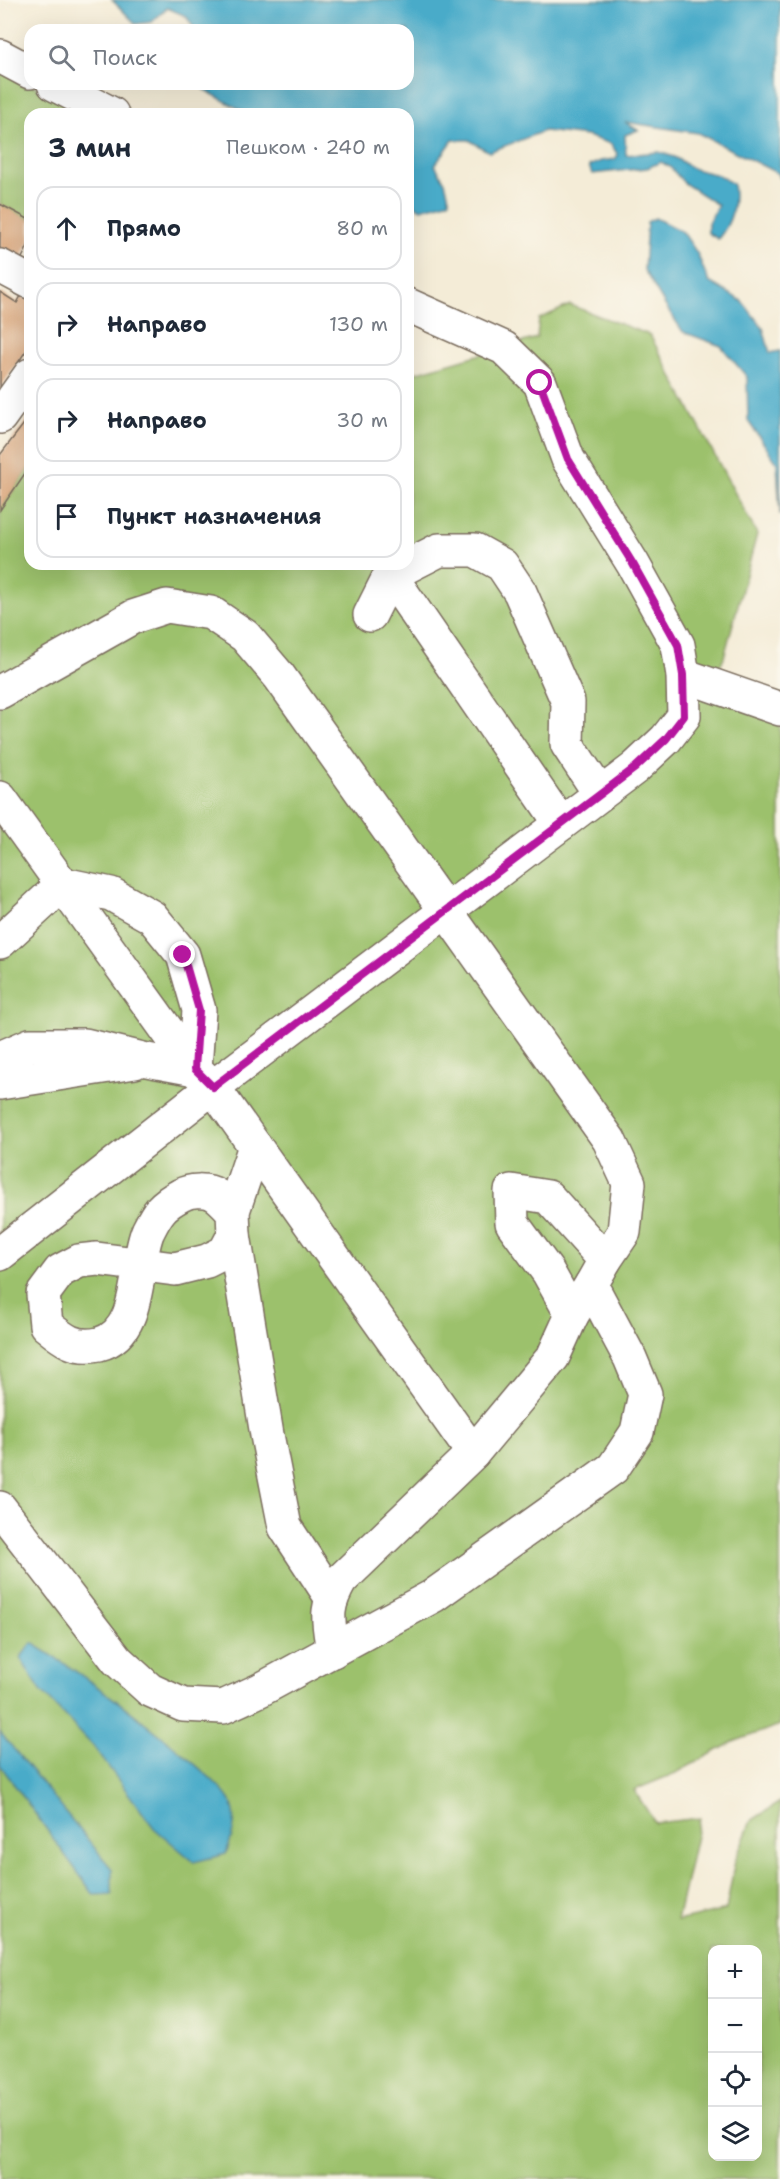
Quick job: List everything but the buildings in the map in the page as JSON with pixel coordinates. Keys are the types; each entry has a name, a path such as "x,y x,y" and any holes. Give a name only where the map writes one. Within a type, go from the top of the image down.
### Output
{"lane":[{"path":"0,56 24,69"},
{"path":"66,90 100,108"},
{"path":"0,266 24,279"},
{"path":"0,1254 204,1078 446,912 635,768 666,739 684,716 683,675 678,645 633,564 568,459 540,383 504,348 414,308"},
{"path":"0,417 24,383"},
{"path":"414,563 439,550 475,550 502,565 520,592 568,702 567,744 600,794"},
{"path":"370,615 390,575 400,570"},
{"path":"390,575 561,824"},
{"path":"0,692 133,617 167,606 211,613 245,636 279,676 590,1111 609,1140 629,1183 624,1232 572,1314 553,1357 473,1453 341,1580 331,1597 328,1617 333,1650"},
{"path":"683,675 780,709"},
{"path":"525,771 567,744"},
{"path":"0,798 255,1146 473,1453"},
{"path":"63,884 111,894 152,917 183,955 199,1010 204,1078"},
{"path":"0,942 63,884"},
{"path":"0,1058 30,1044 85,1044 204,1078"},
{"path":"0,1083 147,1060"},
{"path":"255,1146 234,1223 225,1252 207,1262 175,1269 140,1266 147,1233 163,1205 189,1191 215,1193 234,1223 267,1436 285,1527 331,1597"},
{"path":"0,1508 117,1660 150,1690 183,1705 223,1707 260,1690 433,1596 613,1468 637,1432 645,1394 598,1273 548,1197 511,1191 512,1223 548,1272 572,1314"}],"green space":[{"path":"0,68 24,81 24,90 41,90 75,108 24,108 24,217 0,204"},
{"path":"570,305 650,335 757,534 724,657 706,698 780,709 780,1725 733,1742 678,1772 634,1790 655,1823 700,1818 677,1921 726,1910 735,1861 751,1821 780,1802 780,2179 0,2179 0,510 24,475 24,570 414,570 414,373 537,338 539,319"}],"water":[{"path":"112,0 780,0 780,178 777,173 698,133 625,122 638,130 625,135 626,155 659,152 674,157 694,169 718,175 733,184 732,213 718,239 708,233 708,223 718,205 684,183 670,167 661,162 647,168 592,174 589,166 615,159 618,155 611,144 587,136 544,131 489,152 469,140 453,140 435,165 445,182 450,201 421,209 414,205 414,108 237,108 205,90 414,90 414,24 191,24 186,16 167,8 152,22 136,24"},
{"path":"655,218 683,232 697,253 709,282 742,301 763,328 770,353 780,351 780,515 777,463 748,421 747,377 721,346 683,332 644,270 647,222"},
{"path":"32,1643 127,1708 220,1787 230,1801 234,1814 234,1828 226,1854 194,1862 154,1828 93,1746 41,1691 20,1658"},
{"path":"0,1732 112,1869 112,1894 94,1895 0,1765"}],"route":[{"path":"183,955 199,1010 195,1069 213,1087 635,768 666,739 684,716 683,675 678,645 633,564 568,459 540,383"}]}
